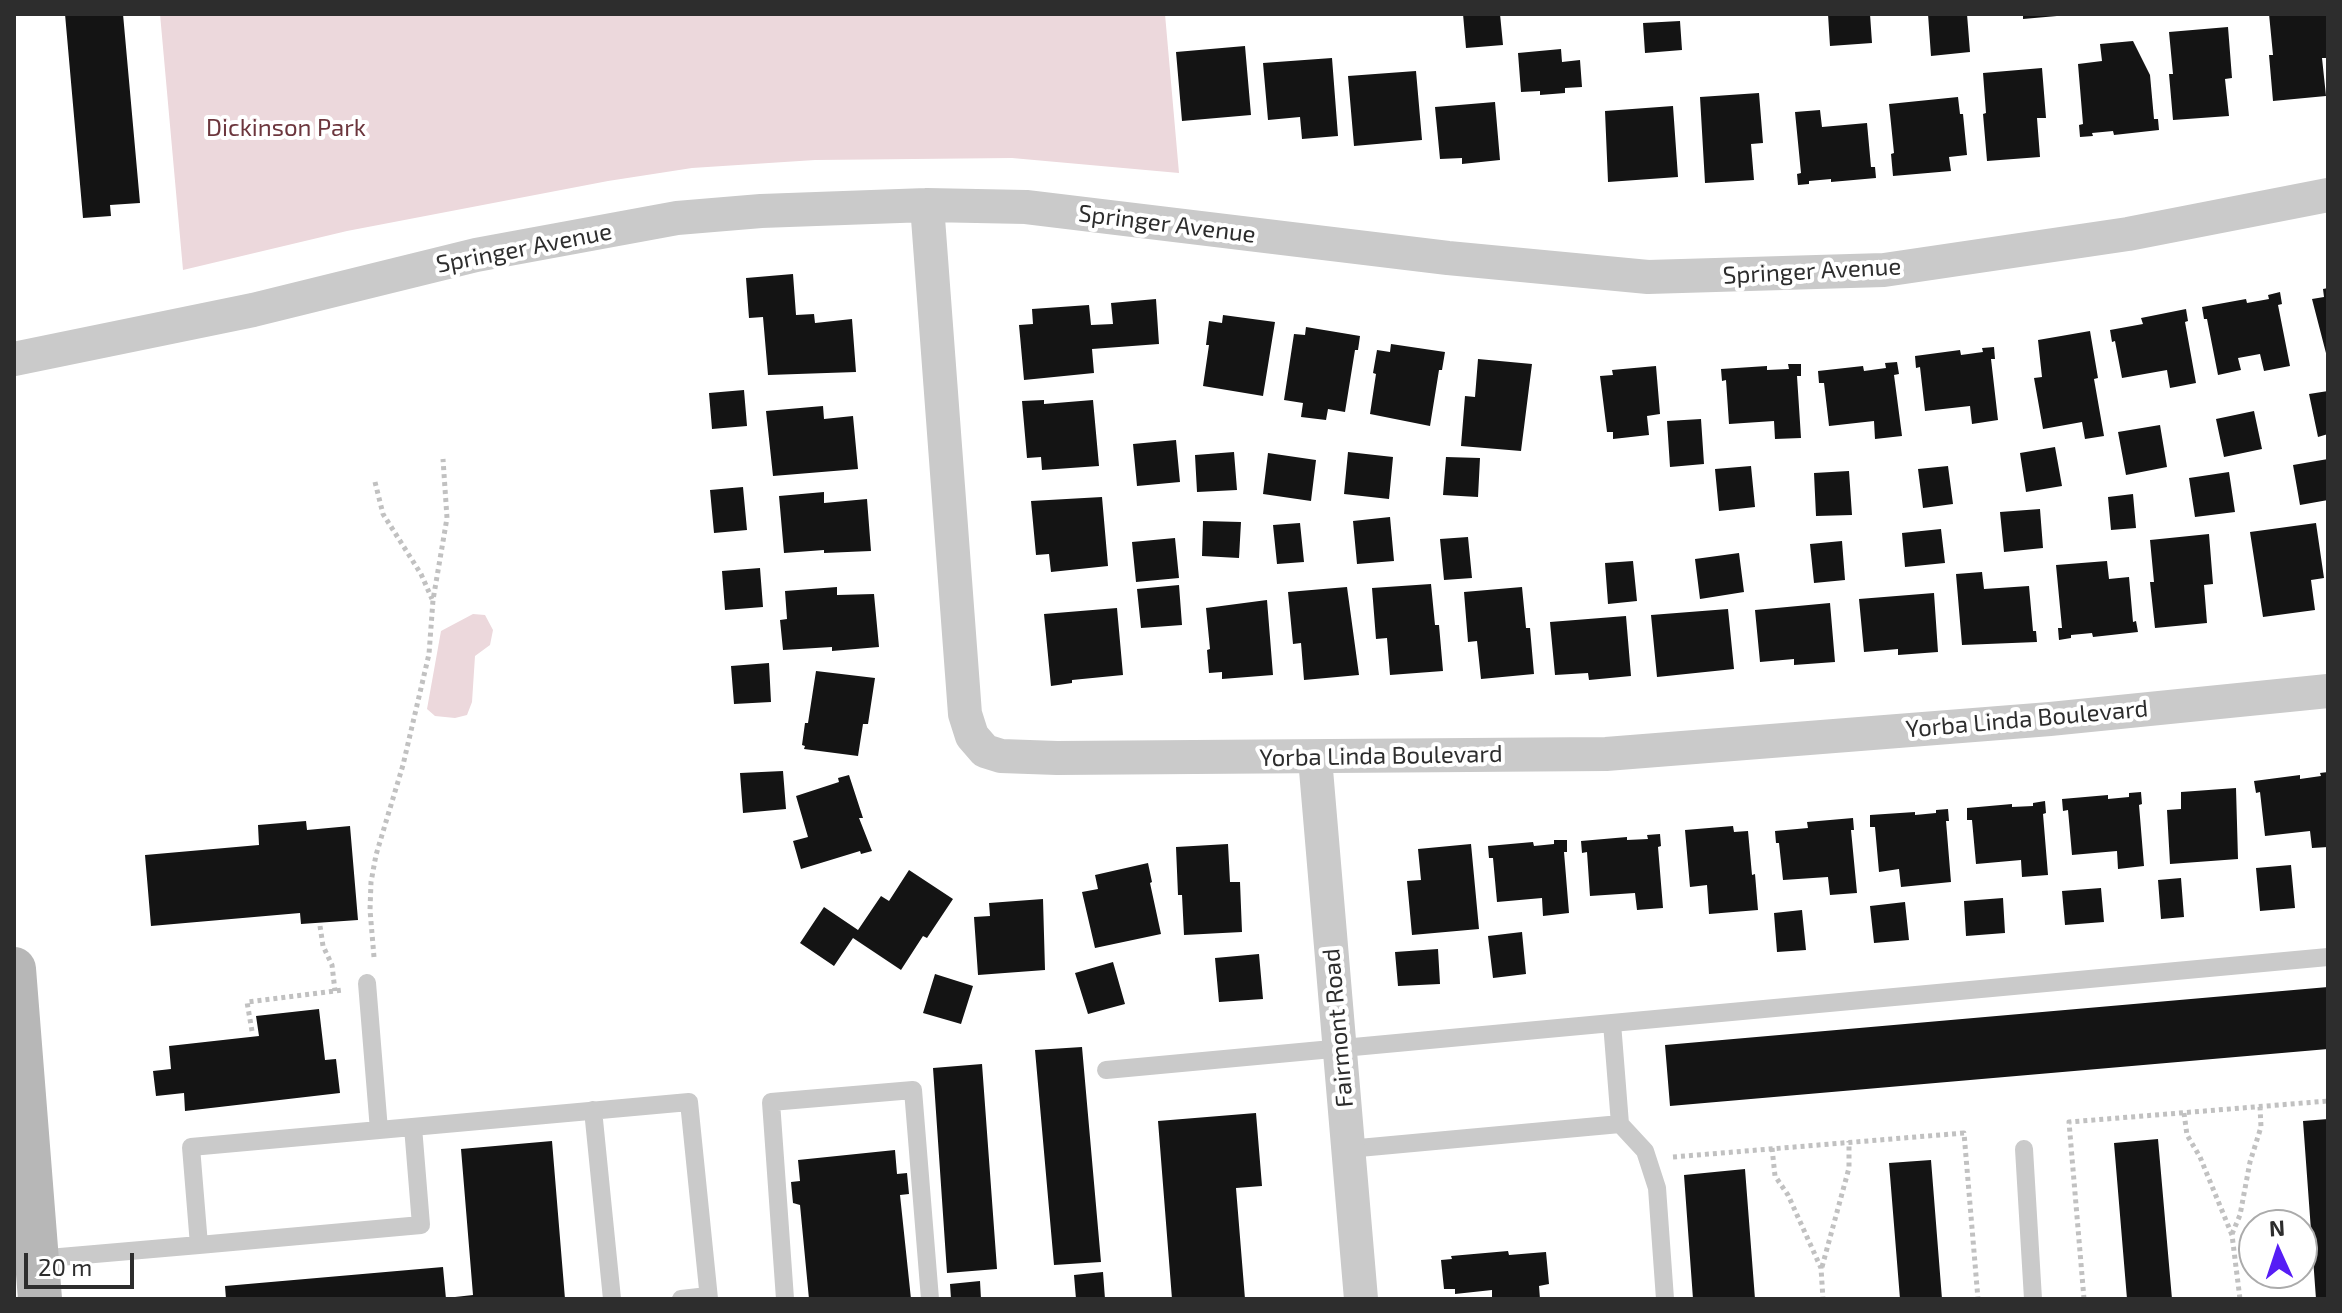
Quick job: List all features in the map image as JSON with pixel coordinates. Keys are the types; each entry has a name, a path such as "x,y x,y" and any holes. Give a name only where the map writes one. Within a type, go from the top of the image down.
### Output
{"street":[{"name":"Springer Avenue","path":"14,359 253,310 476,255 677,218 761,211 927,205 1026,207 1448,258 1648,277 1884,270 2128,234 2328,195"},
{"name":"Yorba Linda Boulevard","path":"927,205 965,714 972,736 985,751 1025,758 1606,754 2050,719 2328,691"},
{"name":"Fairmont Road","path":"1315,758 1361,1299"},
{"path":"14,969 21,1157 39,1279"}],"lane":[{"path":"1106,1070 2328,957"},
{"path":"367,985 379,1130"},
{"path":"1612,1023 1620,1124 1645,1151 1657,1188 1665,1299"},
{"path":"785,1299 771,1102 913,1090 930,1299"},
{"path":"199,1245 191,1147 689,1102 708,1298 681,1299"},
{"path":"593,1110 612,1299"},
{"path":"1348,1149 1620,1124"},
{"path":"39,1279 199,1245 421,1225 413,1127"},
{"path":"2024,1149 2033,1299"}],"path":[{"path":"252,1031 247,1002 376,985 370,910 376,855 429,654 433,600 447,518 443,459"},
{"path":"375,482 383,514 421,574 433,600"},
{"path":"320,926 323,946 332,965 335,991"},
{"path":"2084,1299 2069,1122 2328,1101"},
{"path":"2232,1235 2240,1215 2250,1162 2261,1127 2260,1107"},
{"path":"2184,1113 2187,1135 2200,1157 2232,1235 2240,1299"},
{"path":"1664,1158 1964,1133 1978,1299"},
{"path":"1823,1299 1821,1268 1849,1168 1849,1141"},
{"path":"1772,1148 1775,1176 1788,1195 1821,1268"}],"green space":[{"name":"Dickinson Park","path":"160,14 1165,14 1179,173 1012,158 815,160 692,168 347,231 183,270"},
{"path":"473,614 485,615 493,630 490,645 475,656 472,702 467,715 455,718 435,716 427,709 441,631"}],"building":[{"path":"65,14 123,14 140,203 110,205 111,216 83,218"},
{"path":"1463,14 1500,14 1503,45 1466,48"},
{"path":"1828,14 1870,14 1872,43 1830,46"},
{"path":"1928,14 1967,14 1970,52 1931,56"},
{"path":"2023,14 2057,14 2057,16 2023,19"},
{"path":"2269,14 2328,14 2328,58 2322,58 2326,96 2273,101"},
{"path":"1680,21 1682,50 1645,53 1643,23"},
{"path":"2228,27 2232,78 2225,79 2229,116 2173,120 2169,32"},
{"path":"2133,41 2150,75 2154,119 2158,119 2159,130 2114,135 2113,131 2080,137 2079,125 2083,124 2078,64 2102,61 2100,44"},
{"path":"1245,46 1251,115 1182,121 1176,52"},
{"path":"1561,49 1562,62 1580,60 1582,87 1565,88 1565,93 1540,95 1540,91 1521,92 1518,53"},
{"path":"1332,58 1338,136 1302,139 1300,117 1268,120 1263,63"},
{"path":"2042,68 2046,118 2037,118 2040,157 1987,161 1983,73"},
{"path":"1416,71 1422,140 1354,146 1348,76"},
{"path":"1759,93 1763,143 1751,144 1754,180 1705,183 1700,97"},
{"path":"1958,97 1967,155 1949,157 1951,171 1893,176 1889,104"},
{"path":"1495,102 1500,160 1462,164 1462,158 1440,159 1435,107"},
{"path":"1673,106 1678,177 1608,182 1605,111"},
{"path":"1820,110 1822,127 1867,123 1871,167 1875,167 1876,178 1831,182 1831,179 1798,185 1797,174 1801,173 1795,112"},
{"path":"793,274 796,315 814,314 815,323 852,319 856,372 768,375 763,317 749,318 746,278"},
{"path":"2328,288 2327,357 2312,299 2324,297 2323,289"},
{"path":"2280,292 2282,304 2278,305 2290,366 2264,371 2260,354 2238,358 2241,370 2218,375 2202,307 2246,299 2247,303 2269,299 2268,295"},
{"path":"1156,299 1159,344 1092,349 1094,373 1024,380 1019,325 1033,324 1032,309 1089,305 1091,325 1113,324 1111,303"},
{"path":"2186,309 2188,321 2185,322 2196,383 2170,388 2167,370 2122,378 2110,330 2143,324 2141,318"},
{"path":"1223,315 1275,322 1263,396 1203,386 1209,321 1222,323"},
{"path":"1306,327 1360,336 1345,412 1328,409 1326,420 1301,417 1303,403 1284,400 1294,334 1305,335"},
{"path":"2090,331 2104,436 2085,439 2082,422 2043,429 2034,378 2042,377 2038,340"},
{"path":"1391,344 1445,352 1430,426 1370,414 1377,350 1390,352"},
{"path":"1994,347 1995,359 1991,359 1998,420 1972,424 1970,406 1925,411 1920,367 1916,368 1915,356 1960,350 1961,355"},
{"path":"1478,359 1532,364 1521,451 1461,446 1465,396 1475,397"},
{"path":"1897,362 1899,374 1894,375 1902,436 1875,439 1874,421 1829,426 1824,383 1819,383 1818,371 1863,366 1864,371 1886,368 1885,363"},
{"path":"1788,364 1801,364 1801,376 1797,376 1801,438 1775,439 1774,421 1729,424 1726,380 1722,381 1721,369 1767,366 1767,370 1789,369"},
{"path":"1656,366 1660,414 1647,416 1649,435 1613,439 1613,432 1607,432 1600,376 1613,375 1612,370"},
{"path":"744,390 747,426 712,429 709,393"},
{"path":"2328,391 2328,434 2318,437 2309,394"},
{"path":"1044,400 1044,404 1093,400 1099,466 1042,470 1041,457 1027,458 1022,401"},
{"path":"823,406 824,419 853,416 858,469 773,476 766,411"},
{"path":"2254,411 2262,449 2224,457 2216,419"},
{"path":"1701,419 1704,464 1670,467 1667,421"},
{"path":"2160,425 2167,467 2126,475 2118,432"},
{"path":"1176,440 1180,482 1137,486 1133,444"},
{"path":"2055,447 2062,486 2026,492 2020,453"},
{"path":"1234,452 1237,490 1197,492 1195,455"},
{"path":"1348,452 1393,457 1389,499 1344,494"},
{"path":"1268,453 1316,460 1311,501 1263,494"},
{"path":"1446,457 1480,458 1478,497 1443,495"},
{"path":"2328,459 2328,500 2300,505 2293,465"},
{"path":"1751,466 1755,507 1719,511 1715,469"},
{"path":"1948,466 1953,504 1923,508 1918,469"},
{"path":"1849,471 1852,515 1816,516 1814,473"},
{"path":"2229,472 2235,512 2195,517 2189,478"},
{"path":"743,487 747,530 714,533 710,490"},
{"path":"824,492 824,503 867,499 871,551 784,553 779,496"},
{"path":"2133,494 2136,528 2111,530 2108,497"},
{"path":"1102,497 1108,566 1051,572 1049,554 1036,555 1031,501"},
{"path":"2040,509 2043,548 2004,552 2000,512"},
{"path":"1390,517 1394,561 1357,564 1353,521"},
{"path":"1203,521 1241,522 1239,558 1202,556"},
{"path":"1300,523 1304,562 1277,564 1273,525"},
{"path":"2316,523 2324,578 2311,580 2315,610 2263,617 2250,532"},
{"path":"1941,529 1945,563 1905,567 1902,533"},
{"path":"2209,534 2213,584 2204,585 2207,623 2155,628 2150,540"},
{"path":"1468,537 1472,578 1444,580 1440,539"},
{"path":"1175,538 1179,578 1136,582 1132,542"},
{"path":"1842,541 1845,580 1814,583 1810,544"},
{"path":"1739,553 1744,592 1700,599 1695,559"},
{"path":"1633,561 1637,601 1608,604 1605,563"},
{"path":"2107,561 2109,579 2129,577 2133,622 2136,621 2138,632 2093,637 2092,633 2071,635 2071,638 2059,640 2058,628 2062,628 2056,565"},
{"path":"760,568 763,607 725,610 722,571"},
{"path":"1982,572 1984,589 2029,586 2033,631 2036,631 2037,642 1962,645 1956,574"},
{"path":"1431,584 1443,671 1390,675 1387,638 1376,639 1372,588"},
{"path":"1179,585 1182,625 1141,628 1137,589"},
{"path":"837,587 837,595 874,594 879,647 832,651 832,647 783,650 780,620 787,619 785,591"},
{"path":"1347,587 1359,675 1304,680 1301,643 1293,644 1288,592"},
{"path":"1522,587 1534,674 1481,679 1477,641 1468,642 1464,592"},
{"path":"1934,593 1938,652 1898,655 1898,649 1864,652 1859,599"},
{"path":"1267,600 1273,675 1222,679 1222,672 1209,673 1206,608"},
{"path":"1830,603 1835,662 1794,665 1794,659 1760,662 1755,610"},
{"path":"1117,608 1123,675 1072,680 1072,683 1051,686 1044,614"},
{"path":"1728,609 1734,669 1657,677 1651,615"},
{"path":"1626,616 1631,676 1589,680 1588,673 1555,675 1550,622"},
{"path":"769,663 771,702 734,704 731,666"},
{"path":"816,671 875,678 868,724 863,724 858,756 804,749 802,745"},
{"path":"783,771 786,809 743,813 740,773"},
{"path":"2328,772 2328,847 2312,848 2310,831 2265,836 2260,792 2256,793 2254,781 2300,775 2300,779"},
{"path":"849,775 863,818 859,818 872,851 861,854 860,851 801,869 793,841 808,837 796,796 839,782 838,778"},
{"path":"2236,788 2238,859 2170,864 2167,810 2181,809 2181,792"},
{"path":"2141,792 2142,804 2139,805 2144,866 2118,869 2117,851 2072,855 2068,810 2063,811 2062,799 2108,795 2108,799 2129,797 2129,793"},
{"path":"2045,801 2046,813 2043,814 2048,875 2022,877 2021,860 1976,864 1972,820 1967,820 1967,808 2012,804 2012,807 2033,806 2033,803"},
{"path":"1948,809 1949,821 1946,821 1951,882 1901,887 1899,869 1879,872 1875,827 1870,827 1870,815 1915,812 1915,815"},
{"path":"1853,818 1854,830 1851,830 1857,893 1830,895 1828,877 1783,880 1775,831 1808,828 1807,822"},
{"path":"306,821 307,830 350,826 358,920 301,924 300,913 151,926 145,855 259,845 258,825"},
{"path":"1733,826 1734,832 1748,831 1758,910 1709,914 1707,885 1690,887 1685,830"},
{"path":"1660,834 1661,846 1658,847 1663,908 1637,910 1635,893 1590,896 1587,852 1582,853 1581,841 1627,837 1627,840 1648,839 1647,835"},
{"path":"1554,840 1567,840 1567,852 1564,852 1569,913 1543,916 1542,898 1497,902 1493,858 1489,858 1488,846 1533,842 1534,846 1554,844"},
{"path":"1228,844 1230,882 1240,882 1242,932 1184,935 1176,847"},
{"path":"1471,844 1479,929 1412,935 1407,881 1421,880 1418,849"},
{"path":"1148,863 1161,934 1095,948 1082,892 1098,889 1095,875"},
{"path":"2291,865 2295,908 2260,911 2256,868"},
{"path":"909,870 953,899 901,970 853,938 834,966 800,943 824,907 858,930 881,896 889,901"},
{"path":"2181,878 2184,917 2161,919 2158,880"},
{"path":"2101,888 2104,922 2065,925 2062,891"},
{"path":"2003,898 2005,933 1966,936 1964,901"},
{"path":"1043,899 1045,970 978,975 974,917 990,916 989,903"},
{"path":"1905,902 1909,940 1874,943 1870,906"},
{"path":"1802,910 1806,950 1777,952 1774,913"},
{"path":"1522,932 1526,974 1493,978 1488,936"},
{"path":"1438,949 1440,984 1398,986 1395,952"},
{"path":"1259,954 1263,999 1219,1002 1215,958"},
{"path":"1113,962 1125,1004 1088,1014 1075,973"},
{"path":"935,974 973,986 961,1024 923,1013"},
{"path":"2328,987 2328,1049 1670,1106 1665,1045"},
{"path":"319,1009 325,1060 336,1059 340,1093 185,1111 184,1093 156,1096 153,1071 171,1069 169,1046 259,1036 256,1016"},
{"path":"1082,1047 1101,1262 1054,1265 1035,1050"},
{"path":"982,1064 997,1269 947,1273 933,1068"},
{"path":"1256,1113 1262,1186 1236,1188 1245,1299 1172,1299 1158,1121"},
{"path":"2328,1119 2328,1299 2316,1299 2318,1209 2309,1209 2303,1121"},
{"path":"2158,1139 2172,1299 2127,1299 2114,1143"},
{"path":"552,1141 565,1299 455,1299 473,1295 461,1149"},
{"path":"895,1150 897,1174 907,1173 909,1194 900,1195 911,1299 809,1299 800,1205 793,1203 791,1182 800,1181 798,1160"},
{"path":"1931,1160 1942,1299 1900,1299 1889,1163"},
{"path":"1745,1169 1755,1299 1693,1299 1684,1175"},
{"path":"1508,1251 1509,1255 1546,1252 1549,1284 1539,1286 1540,1299 1492,1299 1492,1290 1455,1294 1455,1289 1444,1289 1441,1260 1452,1259 1451,1256"},
{"path":"443,1267 446,1299 226,1299 225,1286"},
{"path":"1103,1272 1105,1299 1076,1299 1074,1275"},
{"path":"980,1281 981,1299 951,1299 950,1284"}]}
